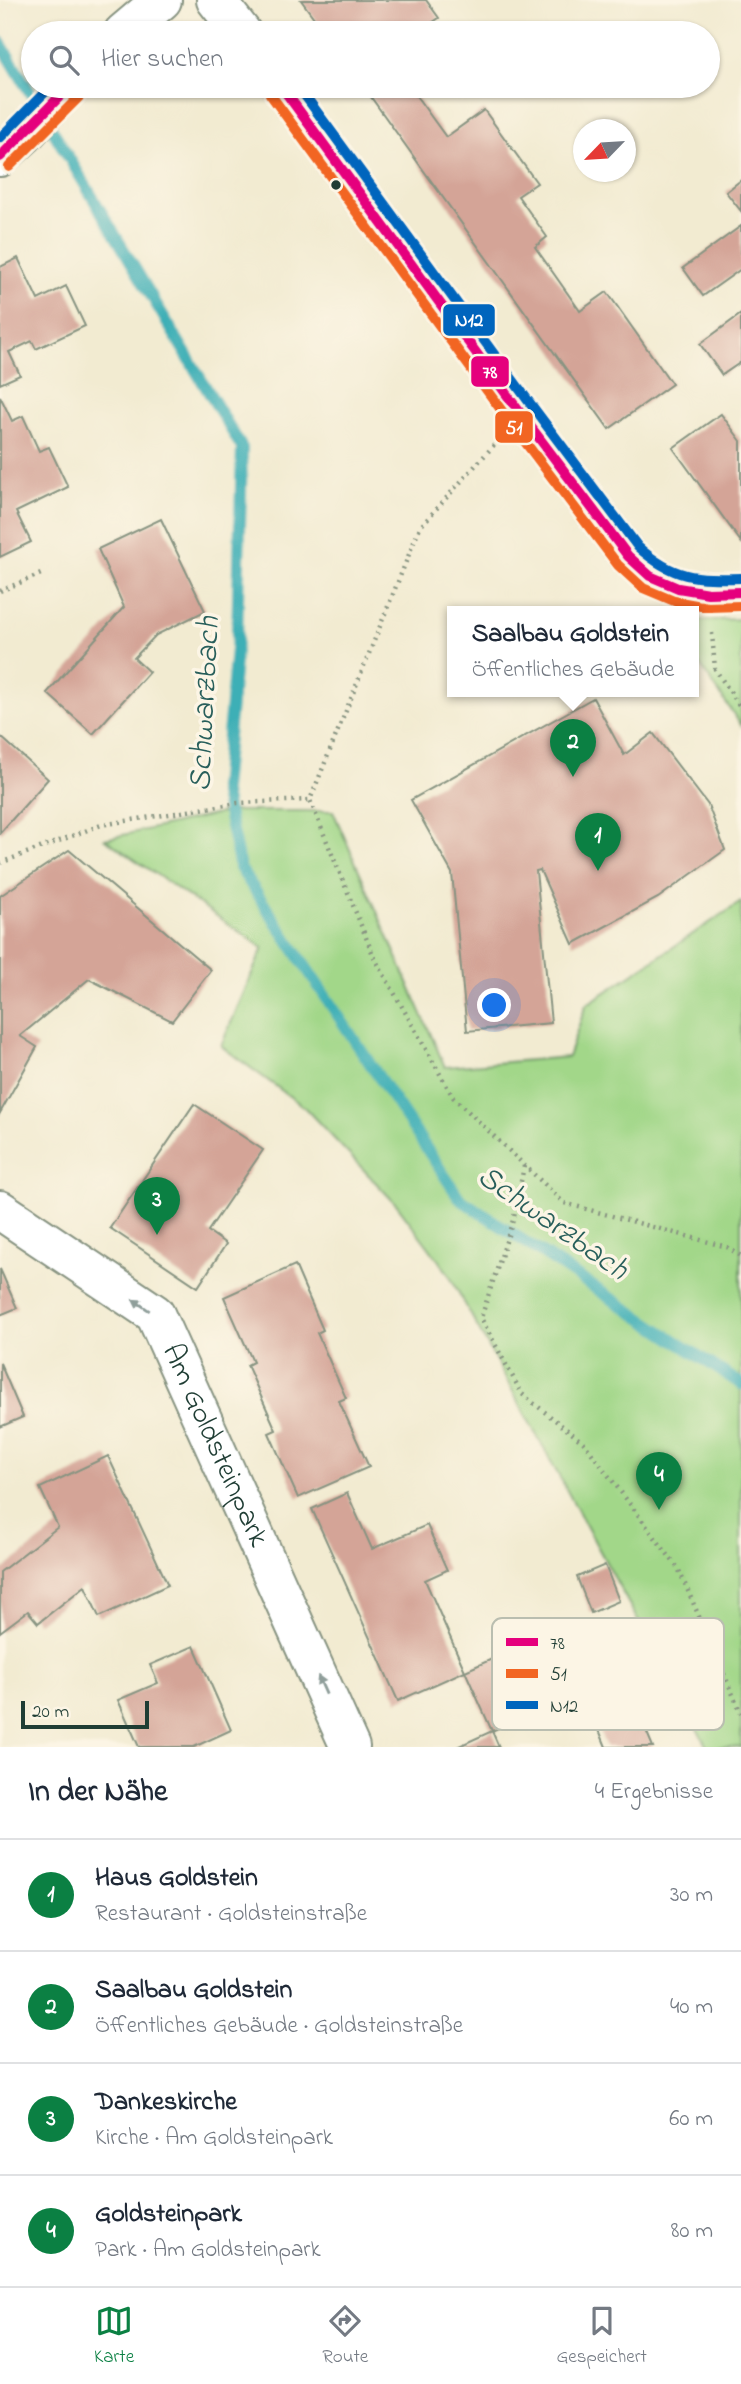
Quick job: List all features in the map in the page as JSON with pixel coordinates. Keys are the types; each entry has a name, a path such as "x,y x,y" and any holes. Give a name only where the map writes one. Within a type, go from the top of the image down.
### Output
{"street":[{"path":"137,21 162,0"},
{"path":"216,0 233,21"},
{"path":"13,146 59,98"},
{"path":"290,98 628,556 650,576 678,588 724,592"},
{"name":"Am Goldsteinpark","path":"0,1210 155,1314 350,1747"}],"path":[{"path":"522,414 420,527 310,800 374,957 453,1097 564,1203 727,1247 741,1256"},
{"path":"0,591 41,574"},
{"path":"724,592 715,669 741,708"},
{"path":"0,863 101,825 238,803 310,800"},
{"path":"524,1165 514,1217 481,1318 522,1394 584,1443 678,1567 700,1618"},
{"path":"724,1674 741,1713"}],"green space":[{"path":"741,619 741,725 699,663 699,621"},
{"path":"231,811 333,811 445,1067 568,1057 586,1005 741,902 741,1747 707,1747 698,1730 724,1730 724,1618 637,1618 448,1273 397,1205 304,1107 221,1046 263,948 105,839"}],"building":[{"path":"301,0 426,0 439,18 435,21 316,21"},
{"path":"372,98 418,98 446,137 484,110 537,183 518,196 547,237 535,247 580,311 607,292 672,384 609,429"},
{"path":"741,180 741,211 726,192"},
{"path":"741,226 741,269 703,296 683,268"},
{"path":"18,258 38,300 66,286 85,326 36,349 32,341 9,352 20,375 0,384 0,267"},
{"path":"741,314 741,362 722,375 700,344"},
{"path":"0,396 12,421 23,416 39,451 49,447 68,487 16,512 31,542 0,557"},
{"path":"721,414 741,441 741,542 673,448"},
{"path":"161,519 205,611 156,635 134,658 149,672 93,734 47,693 124,607 98,549"},
{"path":"593,698 624,755 653,733 708,805 725,850 658,898 573,944 540,870 536,871 551,1023 467,1031 452,873 411,800"},
{"path":"0,736 48,779 0,833"},
{"path":"69,850 211,970 172,1021 89,979 20,1036 37,1047 0,1113 0,896"},
{"path":"194,1104 263,1150 208,1231 226,1244 198,1287 110,1228"},
{"path":"295,1265 323,1330 317,1333 346,1398 339,1401 369,1467 298,1498 269,1433 276,1430 247,1365 253,1362 224,1297"},
{"path":"0,1269 17,1308 0,1315"},
{"path":"0,1363 23,1417 0,1427"},
{"path":"108,1456 168,1585 99,1617 85,1586 38,1623 28,1611 0,1632 0,1572 58,1527 40,1488"},
{"path":"347,1493 372,1549 427,1525 447,1570 425,1580 465,1671 398,1701 312,1509"},
{"path":"605,1565 619,1601 591,1613 577,1577"},
{"path":"194,1646 231,1730 194,1747 139,1747 118,1700 158,1683 150,1665"},
{"path":"492,1659 492,1730 494,1730 492,1731 465,1671"},
{"path":"599,1730 646,1730 653,1747 606,1747"},
{"path":"492,1731 499,1747 457,1747"}],"waterway":[{"name":"Schwarzbach","path":"0,42 21,77"},
{"name":"Schwarzbach","path":"33,98 242,448 237,639 223,789 240,868 460,1199 741,1384"}],"transit line":[{"name":"N12","path":"0,138 39,98"},
{"name":"78","path":"0,157 58,98"},
{"name":"51","path":"9,167 78,98"},
{"name":"51","path":"273,98 618,565 643,588 674,601 707,607 741,606"},
{"name":"78","path":"290,98 628,556 650,576 678,588 708,593 741,592"},
{"name":"N12","path":"307,98 638,547 651,558 686,575 741,578"}],"place":[{"name":"Saalbau Goldstein","path":"573,777"},
{"name":"Haus Goldstein","path":"598,871"},
{"name":"Dankeskirche","path":"157,1235"},
{"name":"Goldsteinpark","path":"659,1510"}]}
